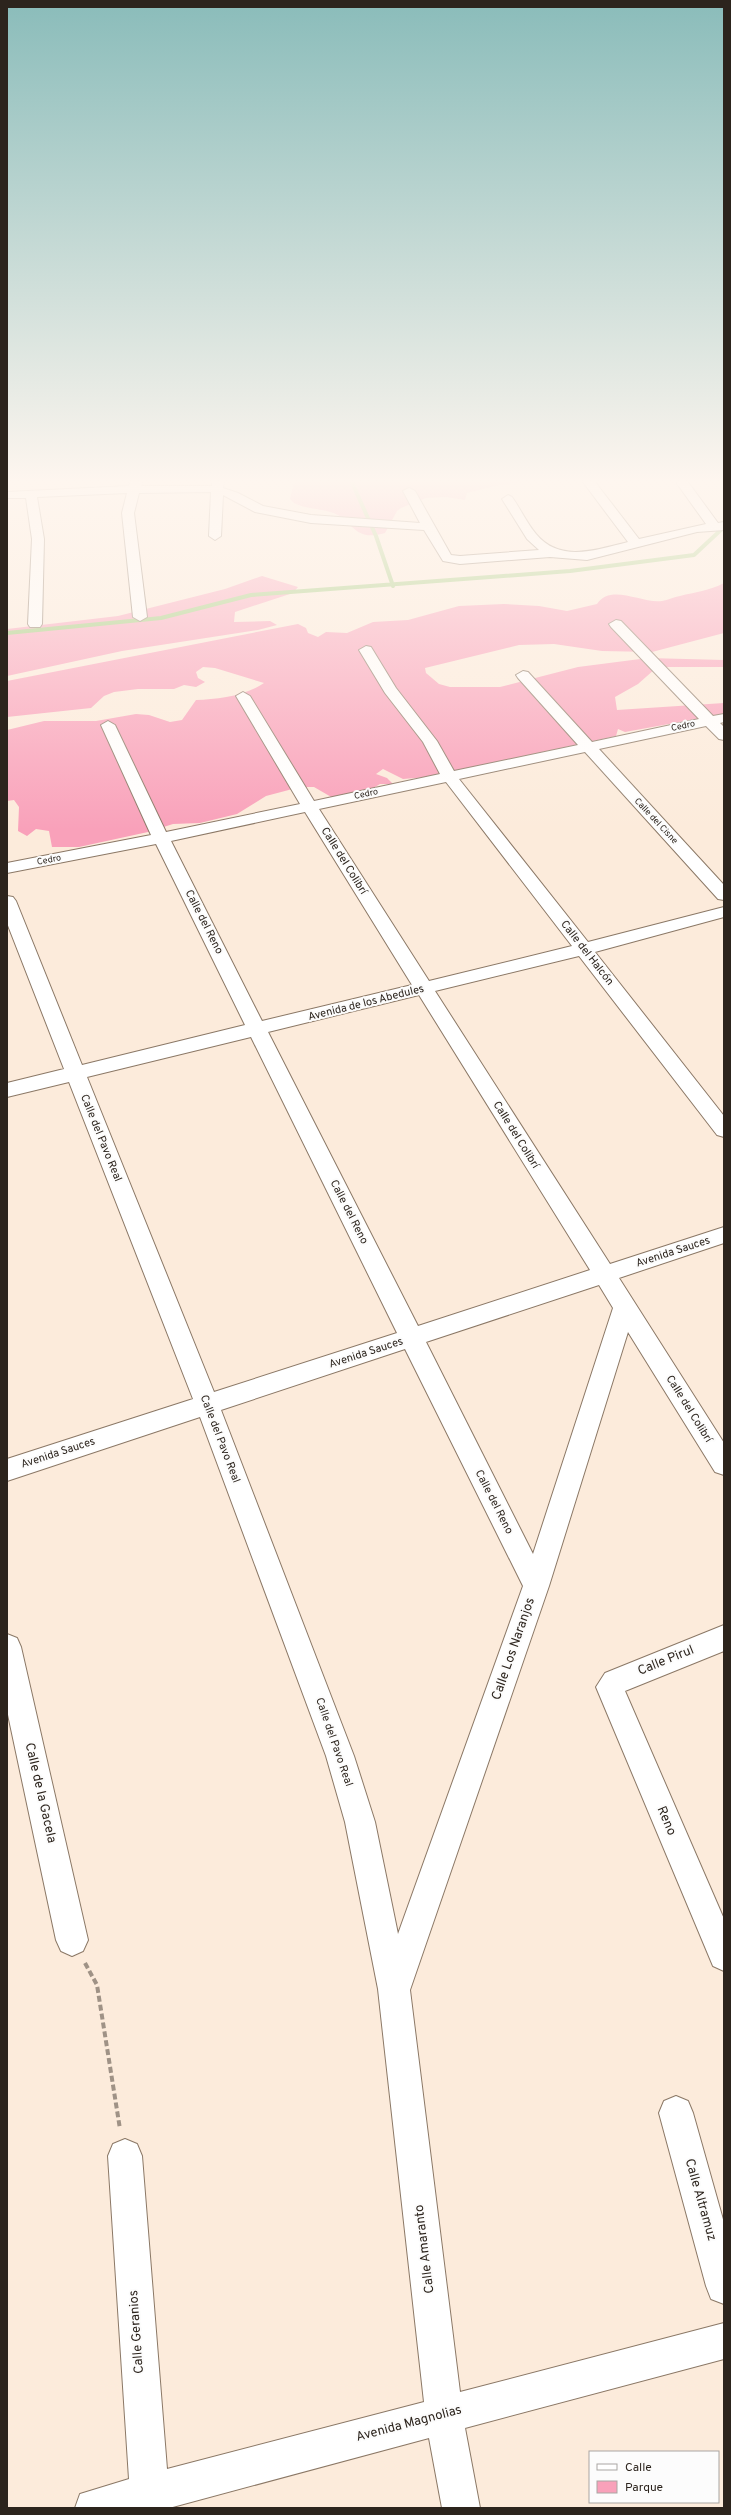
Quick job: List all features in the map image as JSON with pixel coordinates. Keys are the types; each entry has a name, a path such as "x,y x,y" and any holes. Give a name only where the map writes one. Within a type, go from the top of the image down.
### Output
{"street":[{"path":"35,624 36,595"},
{"path":"137,595 140,617"},
{"path":"616,624 724,736"},
{"name":"Calle del Halcón","path":"366,650 390,690 430,741 449,776 724,1130"},
{"name":"Calle del Cisne","path":"523,675 724,895"},
{"name":"Calle del Colibrí","path":"243,696 309,806 724,1464"},
{"name":"Cedro","path":"7,868 161,838 724,718"},
{"name":"Calle del Reno","path":"108,725 161,838 536,1586"},
{"name":"Calle del Pavo Real","path":"7,901 75,1074 141,1233 340,1756 360,1822 394,1989"},
{"name":"Avenida de los Abedules","path":"7,1090 258,1030 584,949 724,912"},
{"name":"Avenida Sauces","path":"7,1470 724,1235"},
{"name":"Calle Los Naranjos","path":"394,1989 536,1586 625,1307"},
{"name":"Calle Pirul","path":"610,1687 615,1682 724,1638"},
{"name":"Calle de la Gacela","path":"7,1646 72,1940"},
{"name":"Reno","path":"610,1687 612,1696 724,1955"},
{"name":"Calle Amaranto","path":"394,1989 444,2415 461,2508"},
{"name":"Calle Altramuz","path":"676,2113 724,2286"},
{"name":"Calle Geranios","path":"125,2156 150,2501"},
{"name":"Avenida Magnolias","path":"94,2508 150,2501 444,2415 724,2341"}],"path":[{"path":"72,1940 97,1985 125,2156"}],"green space":[{"path":"200,595 286,595 235,612 234,622 270,621 277,625 258,630 122,651 7,676 7,629 118,616"},
{"path":"609,595 627,596 654,601 662,601 678,596 724,595 724,633 652,652 602,651 554,644 519,645 425,668 426,673 439,684 450,687 500,687 578,667 648,658 724,660 724,667 666,667 655,669 638,684 615,697 617,710 724,703 724,714 625,732 618,729 616,736 428,777 403,779 383,769 376,774 387,778 393,784 380,784 370,790 333,798 314,787 300,787 266,796 237,814 200,823 173,824 148,832 79,847 52,847 49,831 36,829 27,836 18,831 19,807 14,800 7,801 7,730 44,721 96,721 136,714 149,715 170,722 182,720 196,700 222,698 240,694 264,683 215,668 203,667 196,672 198,678 205,682 196,687 184,685 174,689 138,689 114,692 104,696 91,708 7,717 7,681 298,624 306,628 308,633 318,637 326,632 347,633 373,622 408,620 459,606 504,604 539,606 567,611 597,604 603,598"}],"waterway":[{"path":"7,633 161,618 250,595"}]}
